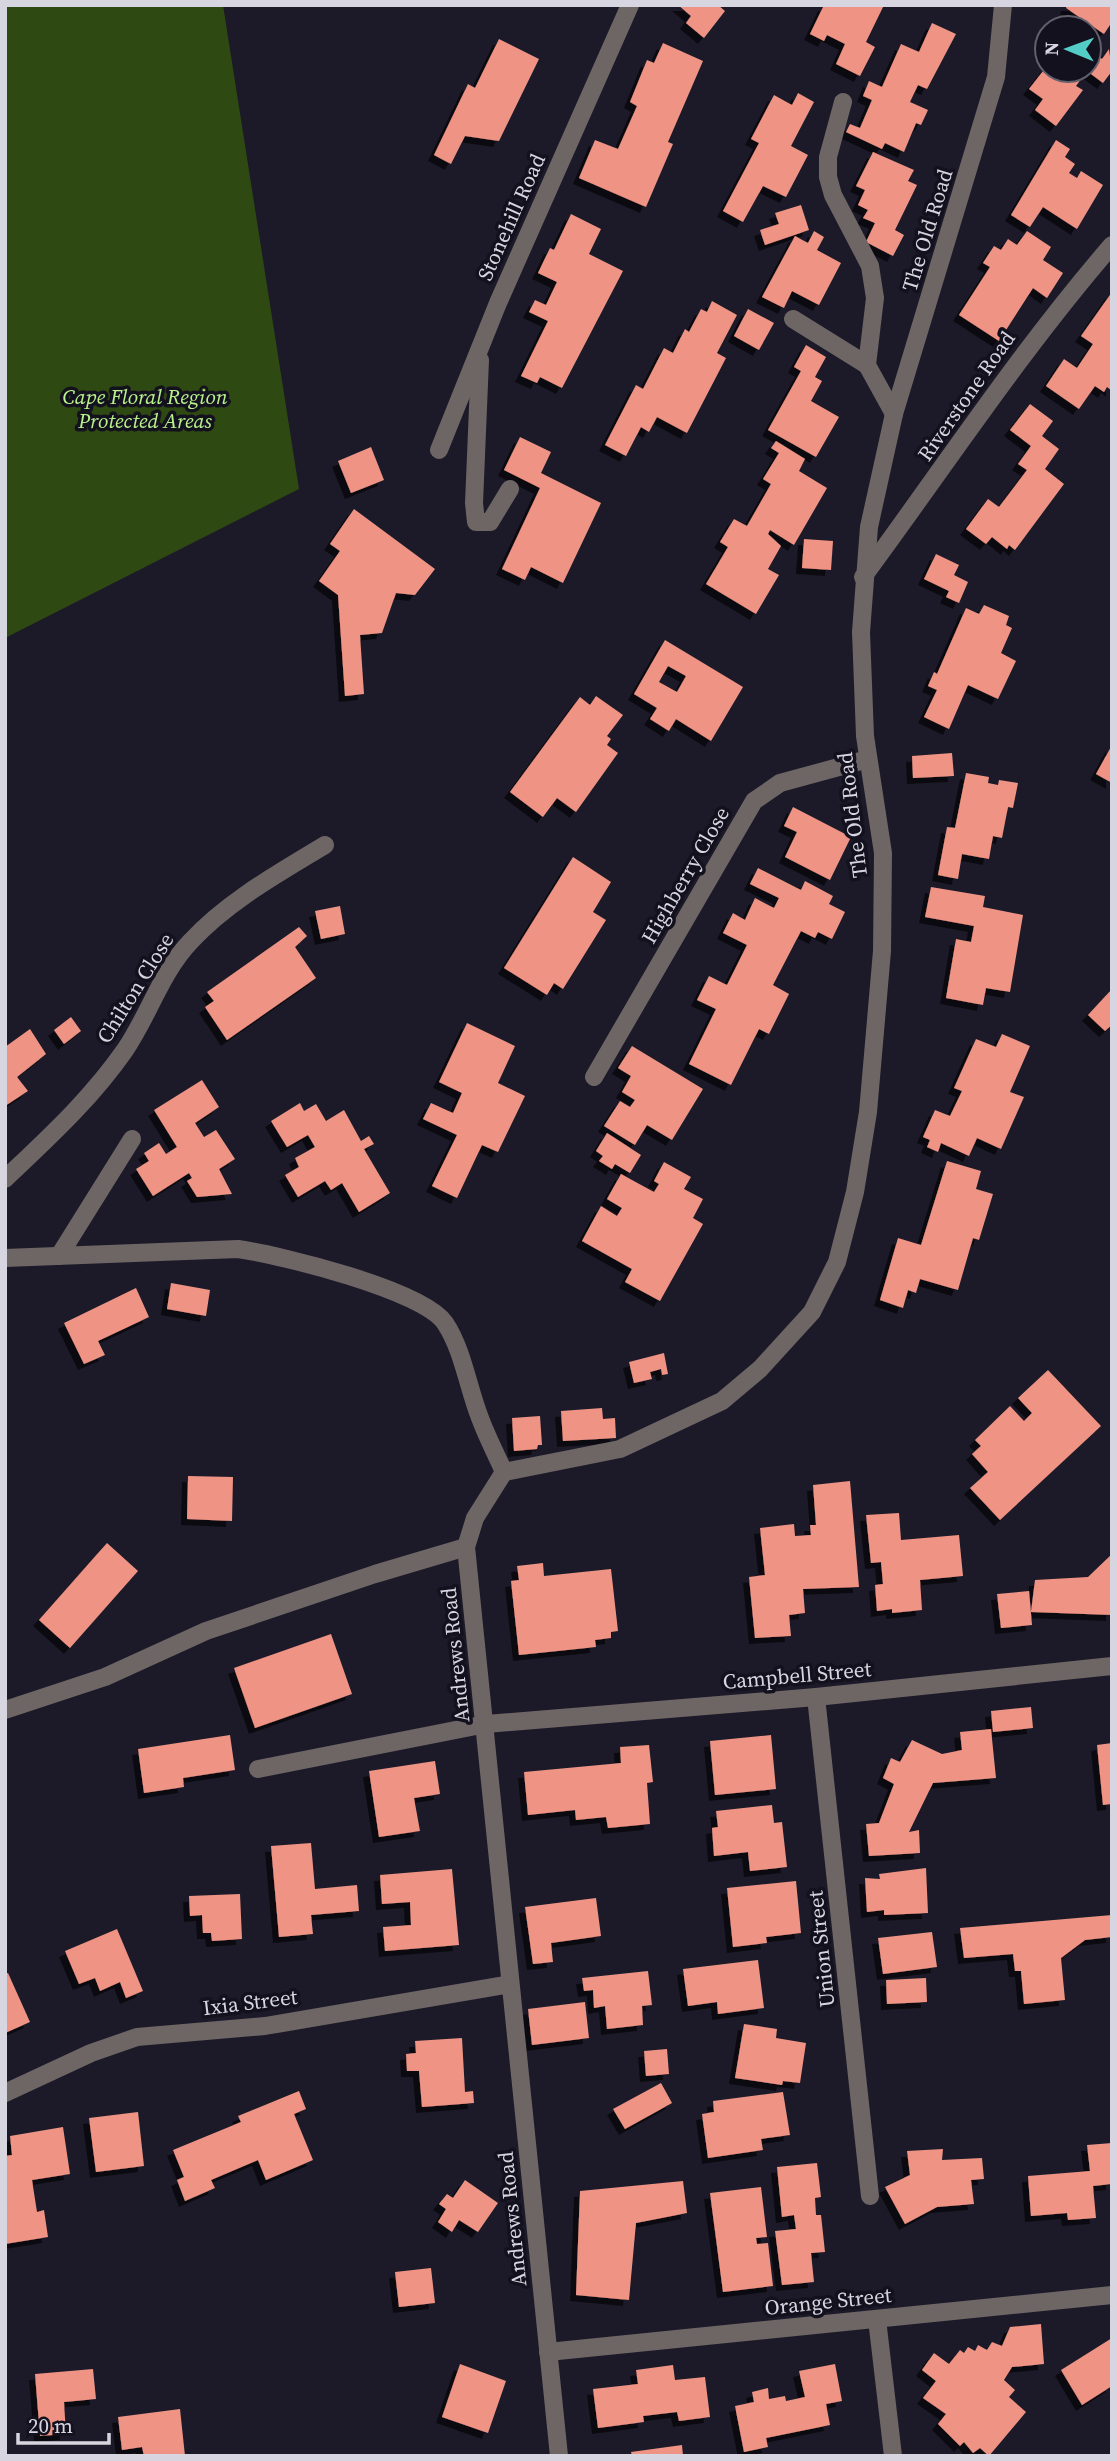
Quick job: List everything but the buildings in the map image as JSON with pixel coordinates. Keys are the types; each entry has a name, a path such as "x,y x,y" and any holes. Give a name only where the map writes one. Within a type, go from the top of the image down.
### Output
{"street":[{"name":"Stonehill Road","path":"439,450 481,346 630,5"},
{"name":"The Old Road","path":"503,1472 620,1449 667,1430 722,1401 760,1369 812,1312 836,1262 855,1192 868,1112 882,951 883,853 868,760 861,632 863,577 869,527 894,414 996,77 1003,5"},
{"path":"843,102 828,157 828,177 833,195 870,266 874,282 867,365"},
{"name":"Riverstone Road","path":"863,577 958,449 1026,347 1112,245"},
{"path":"793,318 867,365 894,414"},
{"path":"481,346 474,503 476,522 490,522 510,489"},
{"name":"Highberry Close","path":"594,1077 754,801 780,783 868,760"},
{"name":"Chilton Close","path":"5,1179 95,1092 127,1046 176,959 189,942 205,926 260,885 325,845"},
{"path":"59,1256 132,1139"},
{"path":"5,1258 238,1249 261,1252 390,1290 425,1304 438,1314 449,1331 480,1420 503,1472"},
{"name":"Andrews Road","path":"503,1472 475,1518 466,1547 559,2456"},
{"path":"5,1710 105,1677 229,1623 466,1547"},
{"name":"Campbell Street","path":"258,1769 486,1724 816,1697 1112,1666"},
{"name":"Union Street","path":"816,1697 870,2196"},
{"name":"Ixia Street","path":"5,2093 91,2053 137,2037 265,2025 510,1984"},
{"name":"Orange Street","path":"548,2353 1112,2295"},
{"path":"877,2319 893,2456"}],"green space":[{"name":"Cape Floral Region Protected Areas","path":"5,5 223,5 299,489 5,638"}]}
